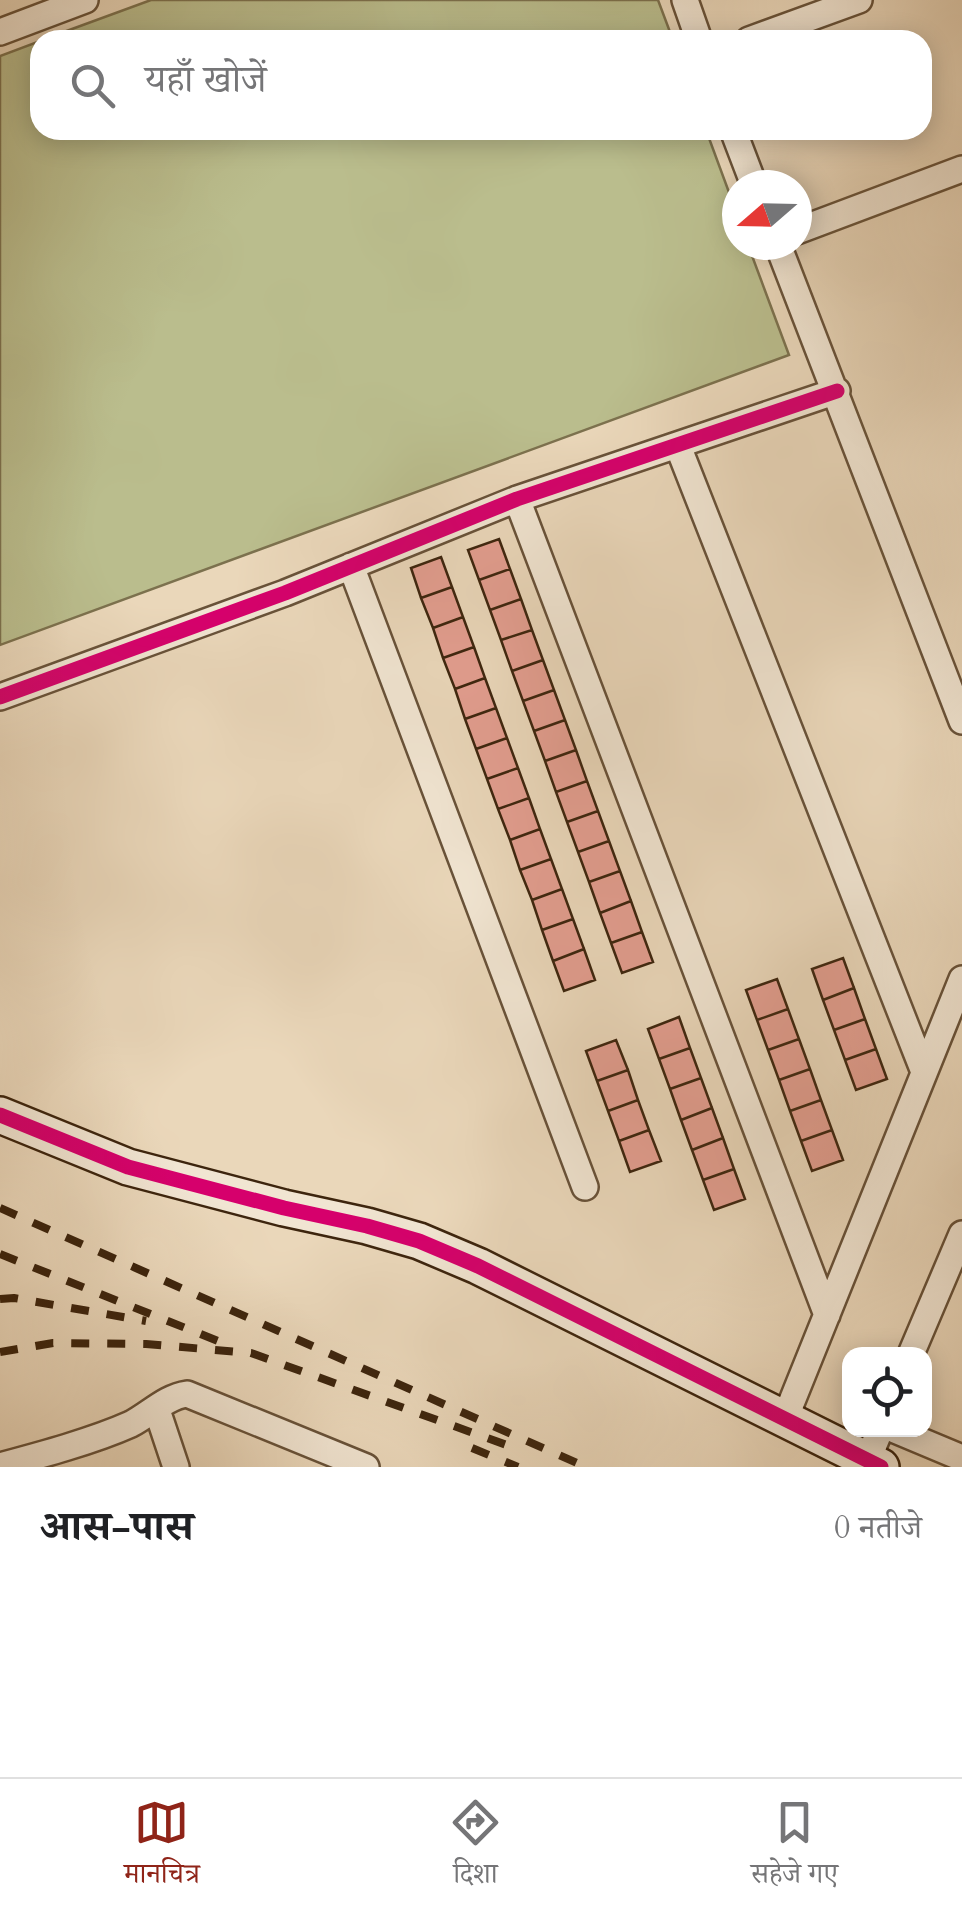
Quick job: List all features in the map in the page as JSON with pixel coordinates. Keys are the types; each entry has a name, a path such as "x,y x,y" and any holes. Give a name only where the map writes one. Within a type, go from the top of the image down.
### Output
{"street":[{"path":"0,32 85,0"},
{"path":"685,0 696,30"},
{"path":"776,30 858,0"},
{"path":"737,140 748,170"},
{"path":"812,225 962,169"},
{"path":"784,260 962,721"},
{"path":"0,697 351,566 518,498 836,391"},
{"path":"678,446 924,1072"},
{"path":"518,498 826,1315"},
{"path":"351,566 585,1187"},
{"path":"784,1421 962,979"},
{"path":"0,1116 128,1166 419,1241 478,1266 784,1421 876,1453"},
{"path":"915,1347 955,1271 962,1234"},
{"path":"0,1466 40,1461 126,1426 157,1410 167,1400 187,1394 366,1467"},
{"path":"157,1410 176,1467"},
{"path":"912,1437 962,1458"}],"green space":[{"path":"151,0 658,0 669,30 69,30"},
{"path":"30,45 30,140 710,140 722,173 722,260 754,260 789,355 0,645 0,56"}],"building":[{"path":"499,539 510,569 479,580 468,550"},
{"path":"441,557 452,587 421,598 411,568"},
{"path":"510,569 521,599 490,610 479,580"},
{"path":"452,587 463,617 433,628 421,598"},
{"path":"521,599 532,630 501,640 490,610"},
{"path":"463,617 474,647 443,658 433,628"},
{"path":"532,630 543,660 512,671 501,640"},
{"path":"474,647 485,678 455,689 443,658"},
{"path":"543,660 554,690 523,701 512,671"},
{"path":"485,678 496,708 465,719 455,689"},
{"path":"554,690 565,720 534,731 523,701"},
{"path":"496,708 507,738 476,749 465,719"},
{"path":"565,720 576,750 545,761 534,731"},
{"path":"507,738 518,768 487,779 476,749"},
{"path":"576,750 587,781 556,792 545,761"},
{"path":"518,768 529,798 498,809 487,779"},
{"path":"587,781 598,811 567,822 556,792"},
{"path":"529,798 540,829 510,840 498,809"},
{"path":"598,811 609,841 578,852 567,822"},
{"path":"540,829 551,859 520,870 510,840"},
{"path":"609,841 620,871 589,882 578,852"},
{"path":"551,859 562,889 532,900 520,870"},
{"path":"620,871 631,901 600,913 589,882"},
{"path":"562,889 573,919 542,930 532,900"},
{"path":"631,901 642,932 611,943 600,913"},
{"path":"573,919 584,949 553,961 542,930"},
{"path":"642,932 653,962 622,973 611,943"},
{"path":"584,949 595,980 564,991 553,961"},
{"path":"843,958 854,988 823,1000 812,969"},
{"path":"777,979 788,1009 757,1020 746,990"},
{"path":"854,988 865,1019 834,1030 823,1000"},
{"path":"788,1009 799,1039 768,1050 757,1020"},
{"path":"679,1017 690,1048 659,1059 648,1029"},
{"path":"865,1019 876,1049 845,1060 834,1030"},
{"path":"799,1039 810,1069 779,1080 768,1050"},
{"path":"616,1040 628,1070 597,1081 586,1051"},
{"path":"690,1048 701,1078 670,1089 659,1059"},
{"path":"876,1049 887,1079 856,1090 845,1060"},
{"path":"810,1069 821,1100 790,1111 779,1080"},
{"path":"628,1070 638,1100 608,1111 597,1081"},
{"path":"701,1078 712,1108 681,1120 670,1089"},
{"path":"638,1100 649,1130 619,1141 608,1111"},
{"path":"821,1100 832,1130 801,1141 790,1111"},
{"path":"712,1108 723,1138 692,1150 681,1120"},
{"path":"649,1130 661,1161 630,1172 619,1141"},
{"path":"832,1130 843,1160 812,1171 801,1141"},
{"path":"723,1138 734,1169 703,1180 692,1150"},
{"path":"734,1169 745,1199 714,1210 703,1180"}],"railway":[{"path":"0,1208 586,1467"},
{"path":"0,1254 223,1343"},
{"path":"0,1299 14,1298 146,1321"},
{"path":"0,1352 53,1343 146,1344 251,1353 515,1448"},
{"path":"472,1448 518,1467"}],"cycle path":[{"path":"0,697 285,593 517,499 837,391"},
{"path":"0,1115 128,1167 419,1241 478,1266 881,1467"}]}
